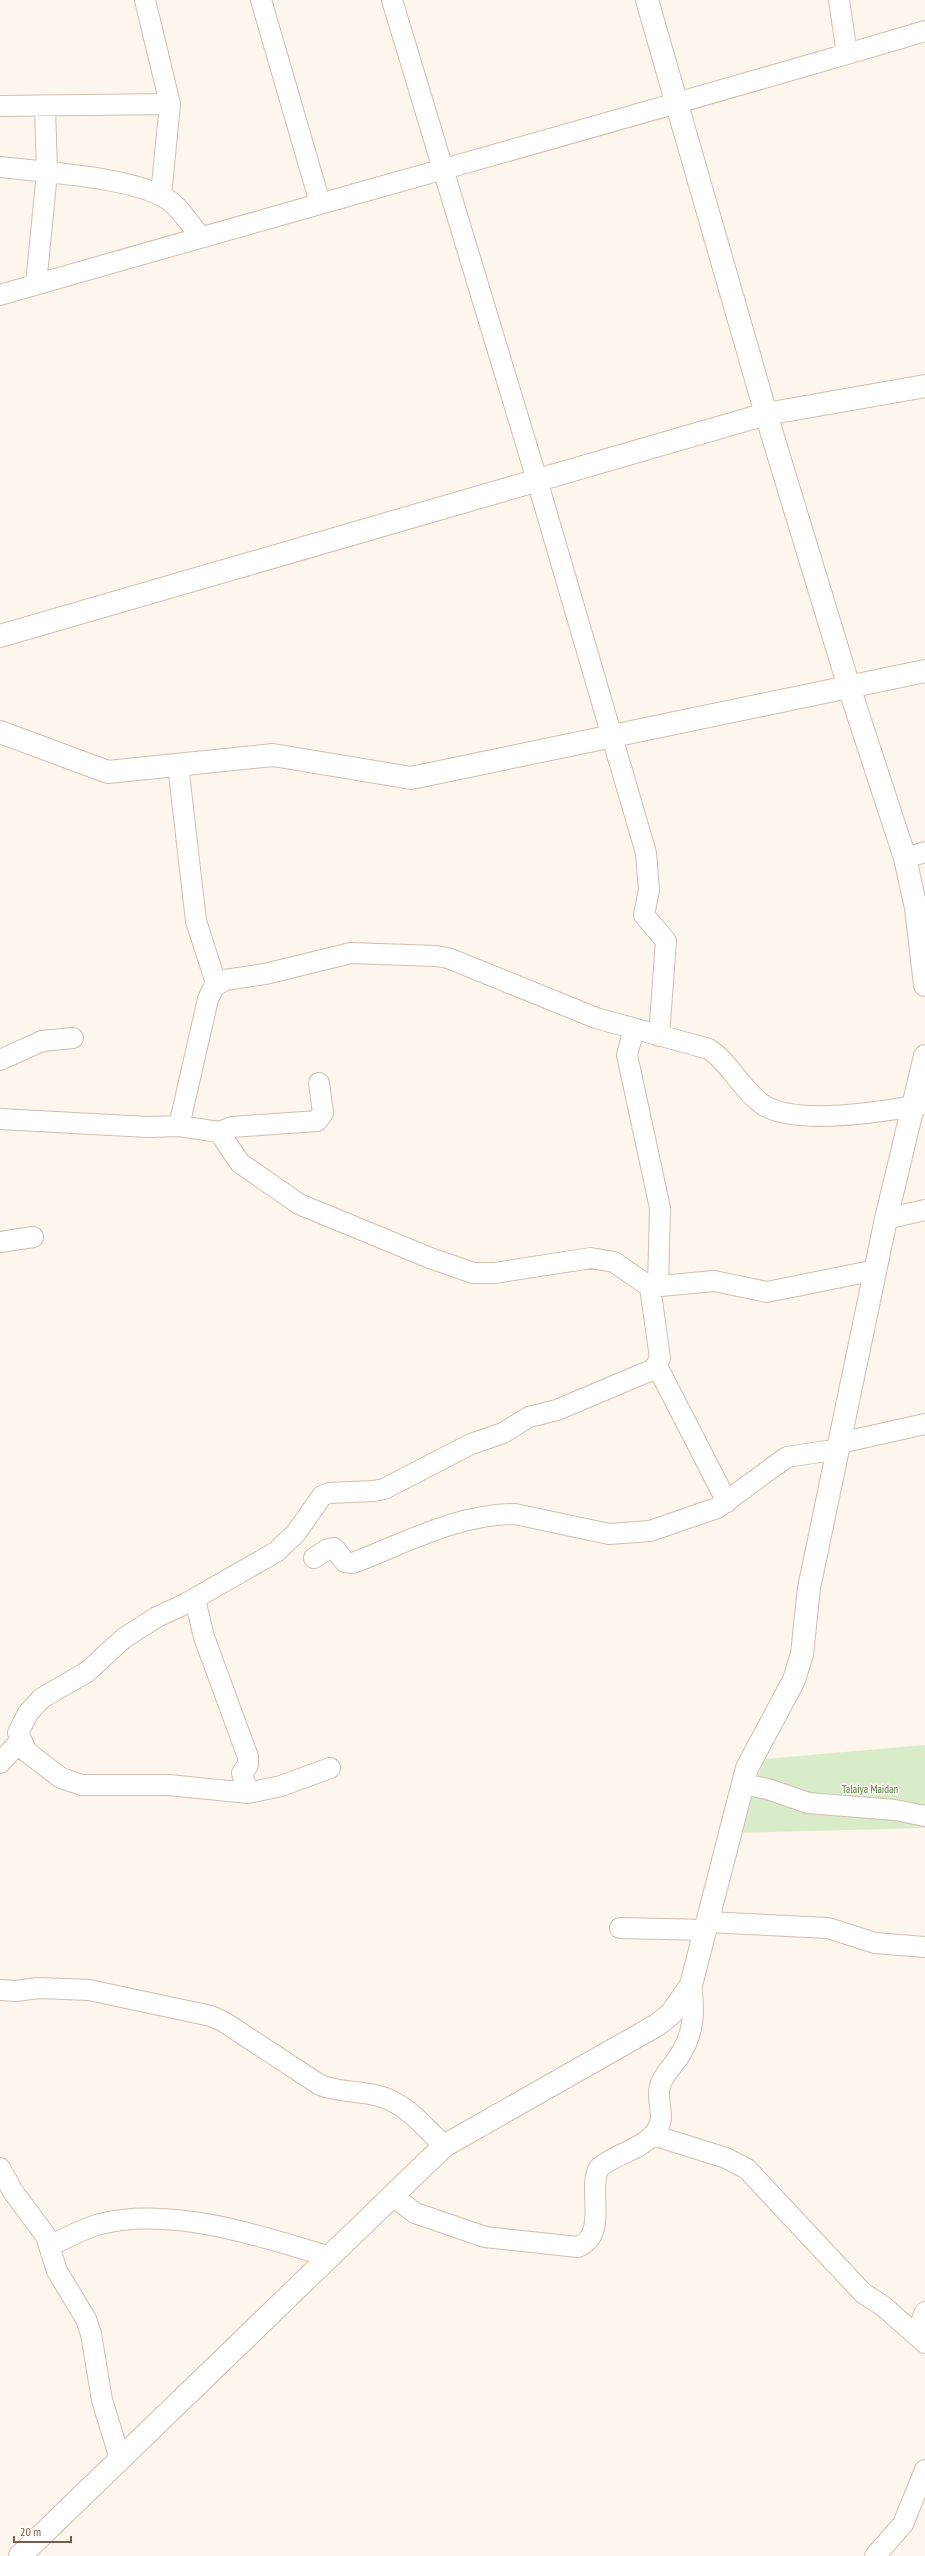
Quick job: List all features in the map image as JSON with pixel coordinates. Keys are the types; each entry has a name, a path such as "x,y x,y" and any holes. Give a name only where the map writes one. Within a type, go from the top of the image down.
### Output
{"street":[{"path":"145,0 170,104 161,195"},
{"path":"261,0 320,203"},
{"path":"392,0 537,480 610,736 646,852 649,890 644,915 666,941 659,1036"},
{"path":"647,0 766,414 849,687 915,855 916,908 925,985"},
{"path":"839,0 847,54"},
{"path":"0,295 443,168 678,104 925,31"},
{"path":"0,106 170,104"},
{"path":"36,284 47,173 45,106"},
{"path":"0,167 120,183 161,195 168,199 201,237"},
{"path":"0,636 766,414 925,386"},
{"path":"0,732 108,772 273,755 411,778 925,671"},
{"path":"178,765 196,921 215,980 214,987 208,999 179,1126"},
{"path":"214,987 225,980 265,974 351,953 436,956 448,958 596,1018 709,1049 718,1055 753,1097 764,1105 782,1111 815,1116 918,1105"},
{"path":"330,1768 281,1786 248,1792 169,1785 82,1785 61,1778 27,1752 20,1741 18,1733 22,1722 42,1698 88,1672 124,1638 157,1617 195,1599 276,1552 296,1533 322,1496 329,1493 374,1492 384,1489 472,1444 503,1433 529,1417 557,1410 657,1366 660,1358 654,1286 660,1208 627,1055 634,1029"},
{"path":"0,1060 42,1042 72,1038"},
{"path":"20,2556 444,2146 588,2067 657,2025 671,2014 691,1985 742,1784 752,1758 794,1680 802,1654 809,1588 840,1446 886,1219 918,1105 925,1056"},
{"path":"0,1119 148,1127 179,1126 219,1132 232,1127 317,1121 323,1113 319,1083"},
{"path":"219,1132 240,1163 299,1204 464,1271 484,1274 591,1258 614,1262 654,1286 714,1281 767,1292 876,1270"},
{"path":"886,1219 925,1210"},
{"path":"0,1242 33,1237"},
{"path":"657,1366 727,1502"},
{"path":"314,1558 328,1549 334,1548 345,1562 353,1563 442,1528 474,1519 502,1514 515,1514 610,1534 650,1531 707,1513 727,1502 786,1457 840,1446 925,1424"},
{"path":"195,1599 204,1637 248,1757 248,1765 242,1773 248,1792"},
{"path":"0,1763 20,1741"},
{"path":"742,1784 768,1789 808,1803 895,1810 925,1816"},
{"path":"620,1928 706,1926 828,1928 875,1943 925,1947"},
{"path":"393,2196 415,2213 485,2237 578,2246 587,2243 590,2239 595,2219 596,2176 599,2168 638,2146 658,2124 660,2087 684,2048 693,2024 694,2004 691,1985"},
{"path":"0,1990 16,1991 38,1988 89,1990 211,2016 224,2022 320,2085 374,2094 392,2100 408,2111 444,2146"},
{"path":"658,2124 747,2168 863,2293 883,2306 921,2339"},
{"path":"0,2168 14,2193 42,2229 50,2246 57,2271 86,2318 91,2334 102,2400 120,2459"},
{"path":"50,2246 99,2224 150,2218 240,2230 330,2257"},
{"path":"921,2339 925,2312"},
{"path":"875,2556 903,2524 925,2470"}],"green space":[{"name":"Talaiya Maidan","path":"925,1745 925,1828 737,1833 764,1759"}]}
